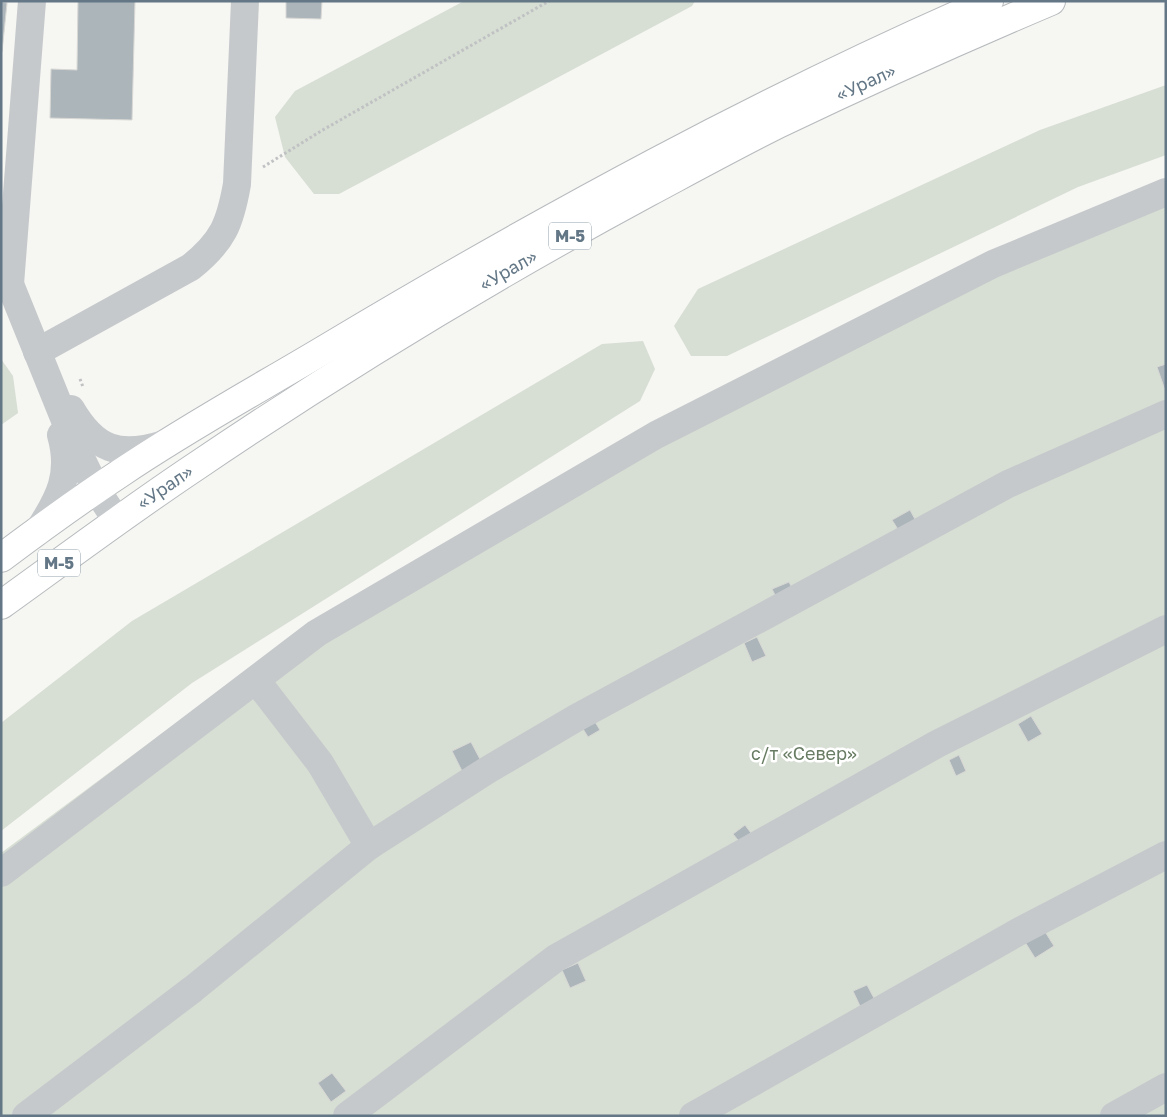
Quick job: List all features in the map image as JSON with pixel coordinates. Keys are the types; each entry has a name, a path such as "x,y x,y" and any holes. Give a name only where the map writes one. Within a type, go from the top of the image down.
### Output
{"highway":[{"name":"«Урал»","path":"1,558 124,470 434,284 596,193 814,80 989,1"},
{"name":"«Урал»","path":"1,606 117,521 277,412 388,342 512,268 608,214 776,126 919,58 1050,1"}],"street":[{"path":"32,1 4,279 37,352 77,450 96,489 117,521"},
{"path":"37,352 191,267 206,254 220,237 232,214 237,184 245,1"},
{"path":"1,872 317,633 656,436 993,264 1166,192"},
{"path":"37,352 76,418 91,437 112,448 135,452 171,442"},
{"path":"37,352 66,459 61,491 56,503 38,531"},
{"path":"26,1116 193,989 369,846 486,771 576,718 1000,488 1166,414"},
{"path":"346,1116 556,958 937,744 1166,629"},
{"path":"256,680 320,763 369,846"},
{"path":"693,1116 1020,931 1166,855"},
{"path":"1114,1116 1166,1087"}],"path":[{"path":"237,184 321,131 549,1"}],"green space":[{"path":"464,1 695,1 692,6 339,194 314,194 285,157 275,117 295,91"},
{"path":"1166,85 1166,155 1078,187 727,356 691,356 674,326 698,289 1040,130"},
{"name":"с/т «Север»","path":"1166,180 1166,1116 1,1116 1,853 308,625"},
{"path":"643,341 655,369 640,401 192,683 1,831 1,723 132,621 602,344"},
{"path":"1,359 13,376 18,413 1,425"}],"building":[{"path":"78,1 135,1 132,120 50,118 51,69 77,70"},
{"path":"286,1 322,1 321,19 286,18"},
{"path":"1,2 7,3 2,52 1,52"},
{"path":"1166,364 1166,393 1157,367"},
{"path":"910,510 916,521 899,531 892,520"},
{"path":"789,582 795,594 778,601 772,589"},
{"path":"757,637 766,656 752,662 744,643"},
{"path":"1031,716 1042,734 1028,742 1018,724"},
{"path":"592,717 600,730 588,737 580,724"},
{"path":"471,742 481,761 462,771 452,751"},
{"path":"959,755 966,771 956,776 949,760"},
{"path":"745,825 754,837 742,845 733,834"},
{"path":"1044,930 1054,946 1035,958 1025,942"},
{"path":"578,963 586,981 570,988 562,970"},
{"path":"867,985 875,1000 860,1006 853,991"},
{"path":"332,1073 346,1091 331,1102 318,1083"}]}
